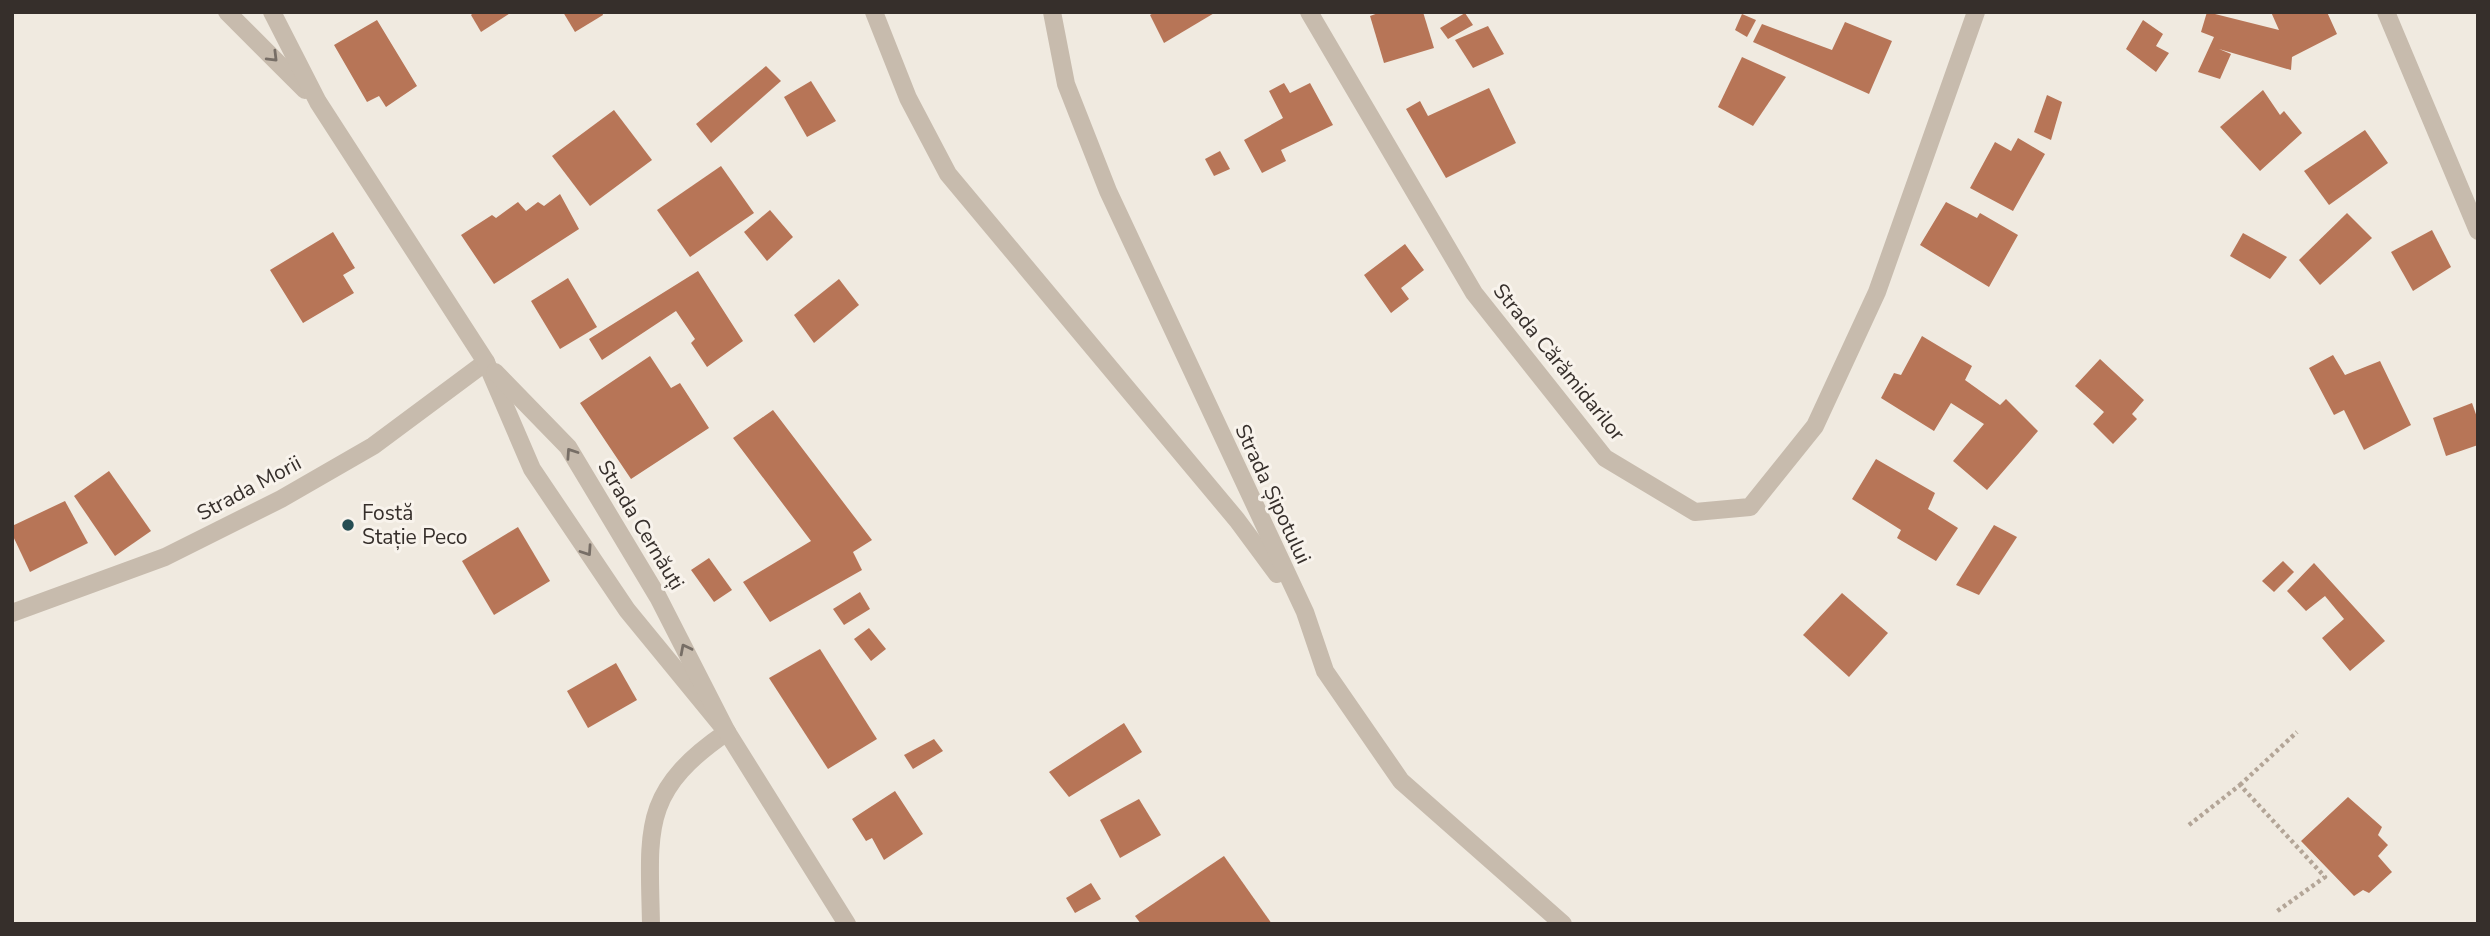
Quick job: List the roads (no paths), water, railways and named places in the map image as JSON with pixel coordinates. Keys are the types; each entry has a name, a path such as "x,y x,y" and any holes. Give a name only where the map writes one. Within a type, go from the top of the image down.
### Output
{"street":[{"name":"Strada Cernăuți","path":"227,12 318,102"},
{"name":"Strada Cernăuți","path":"272,12 318,102 486,362 532,469 627,610 727,732"},
{"path":"874,12 908,98 948,174 1237,520 1304,612"},
{"name":"Strada Șipotului","path":"1052,12 1066,83 1108,191 1304,612 1325,671 1401,781 1563,924"},
{"name":"Strada Cărămidarilor","path":"1309,12 1474,293 1605,458 1695,512 1750,507 1815,426 1877,292 1976,12"},
{"path":"2386,12 2478,230"},
{"name":"Strada Cernăuți","path":"486,362 568,447 658,597 727,732 847,924"},
{"name":"Strada Morii","path":"12,613 165,557 281,499 373,446 486,362"},
{"path":"651,924 649,840 663,791 694,755 727,732"}],"place":[{"name":"Fostă Stație Peco","path":"348,525"}]}
